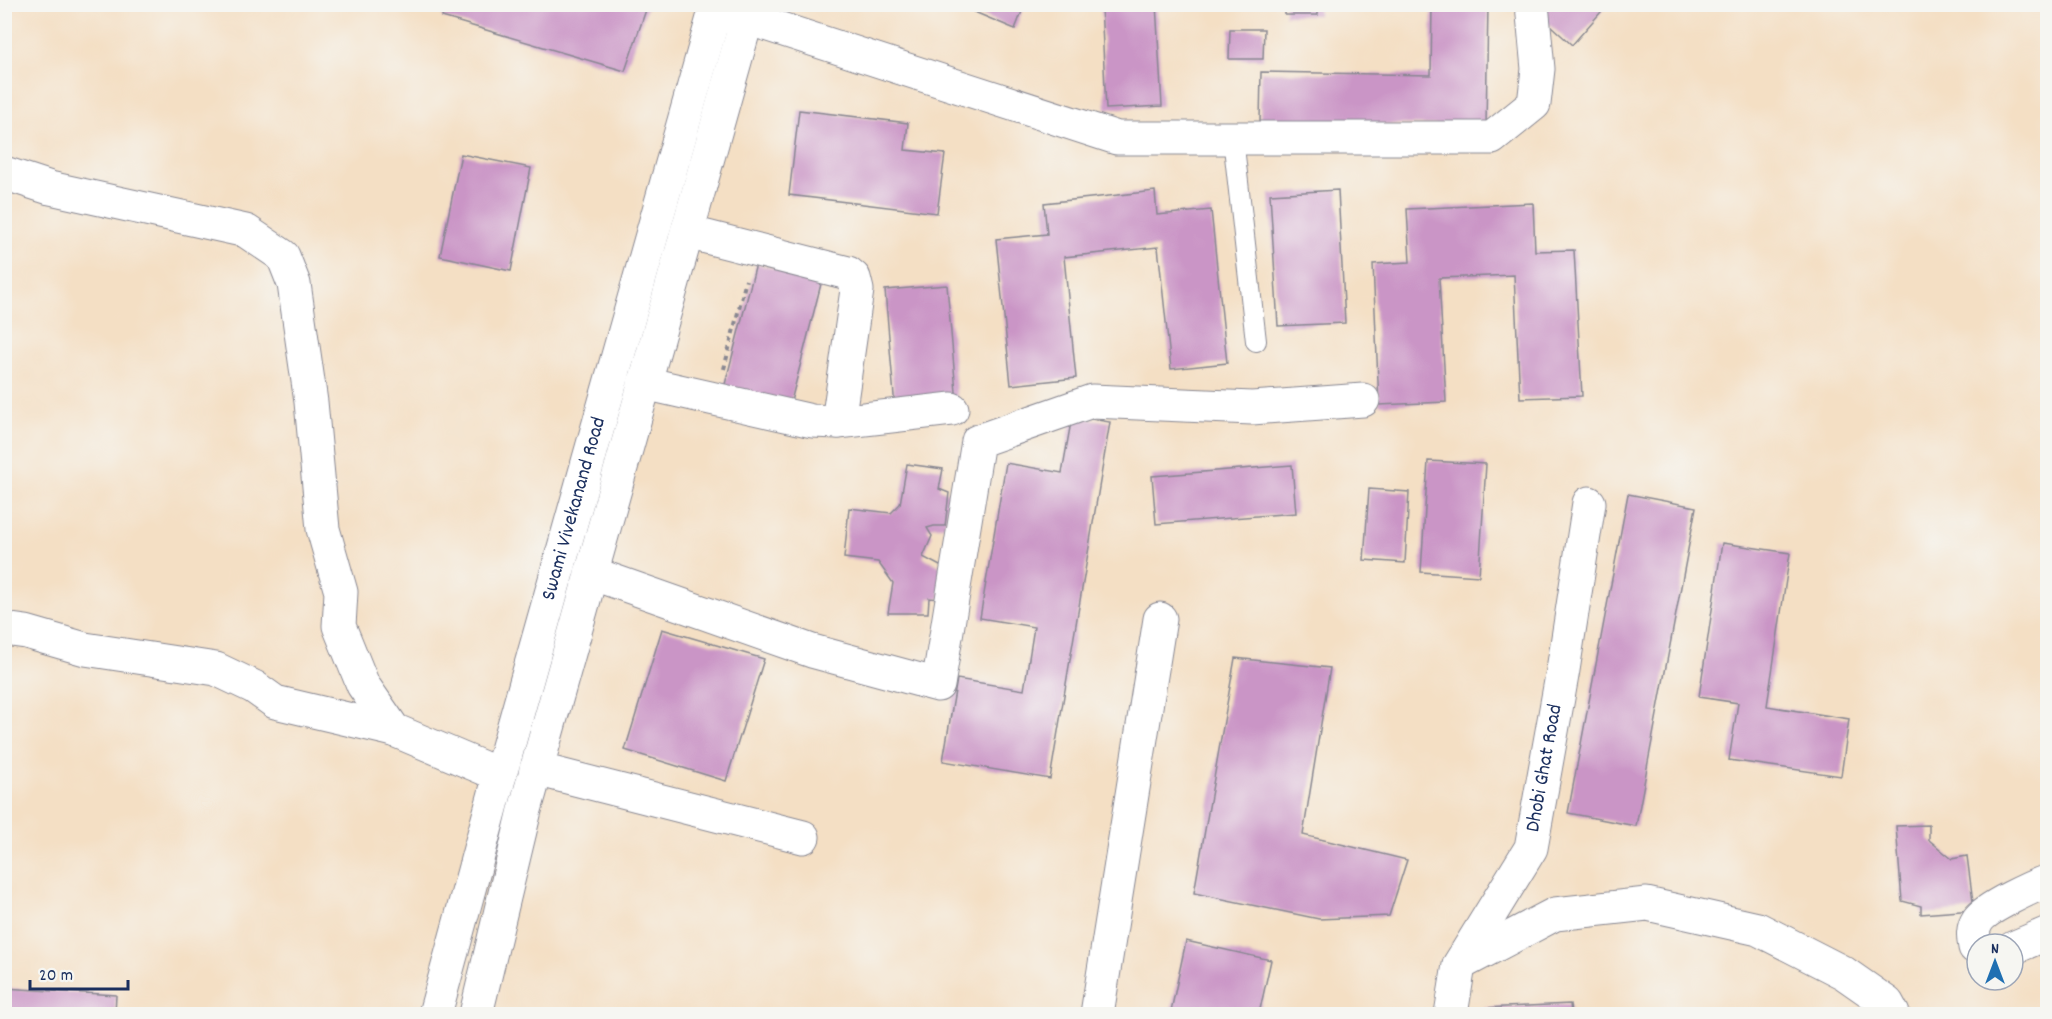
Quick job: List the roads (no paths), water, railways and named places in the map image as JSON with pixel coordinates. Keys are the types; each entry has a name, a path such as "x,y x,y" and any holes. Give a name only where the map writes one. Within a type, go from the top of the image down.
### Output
{"street":[{"path":"716,10 749,11 1117,138 1492,138 1534,104 1538,69 1532,4"},
{"name":"Swami Vivekanand Road","path":"435,1014 500,775 716,10"},
{"name":"Swami Vivekanand Road","path":"476,1014 536,769 749,11"},
{"path":"4,173 50,188 246,231 283,256 294,284 311,402 323,530 341,592 339,626 363,685 394,730"},
{"path":"687,232 848,273 856,282 857,290 838,422"},
{"path":"645,383 812,421 838,422 952,410"},
{"path":"591,573 812,651 938,685 978,441 1092,401 1252,408 1363,400"},
{"name":"Dhobi Ghat Road","path":"1451,1014 1459,965 1531,848 1563,670 1589,503"},
{"path":"1097,1014 1160,619"},
{"path":"4,628 85,649 216,669 254,687 275,702 394,730 500,775"},
{"path":"536,769 803,837"},
{"path":"1973,932 1979,918 2048,880"},
{"path":"1459,965 1555,914 1647,904 1758,929 1844,973 1887,1003 1893,1014"},
{"path":"2025,943 2048,933"}],"lane":[{"path":"1233,138 1256,341"}]}
